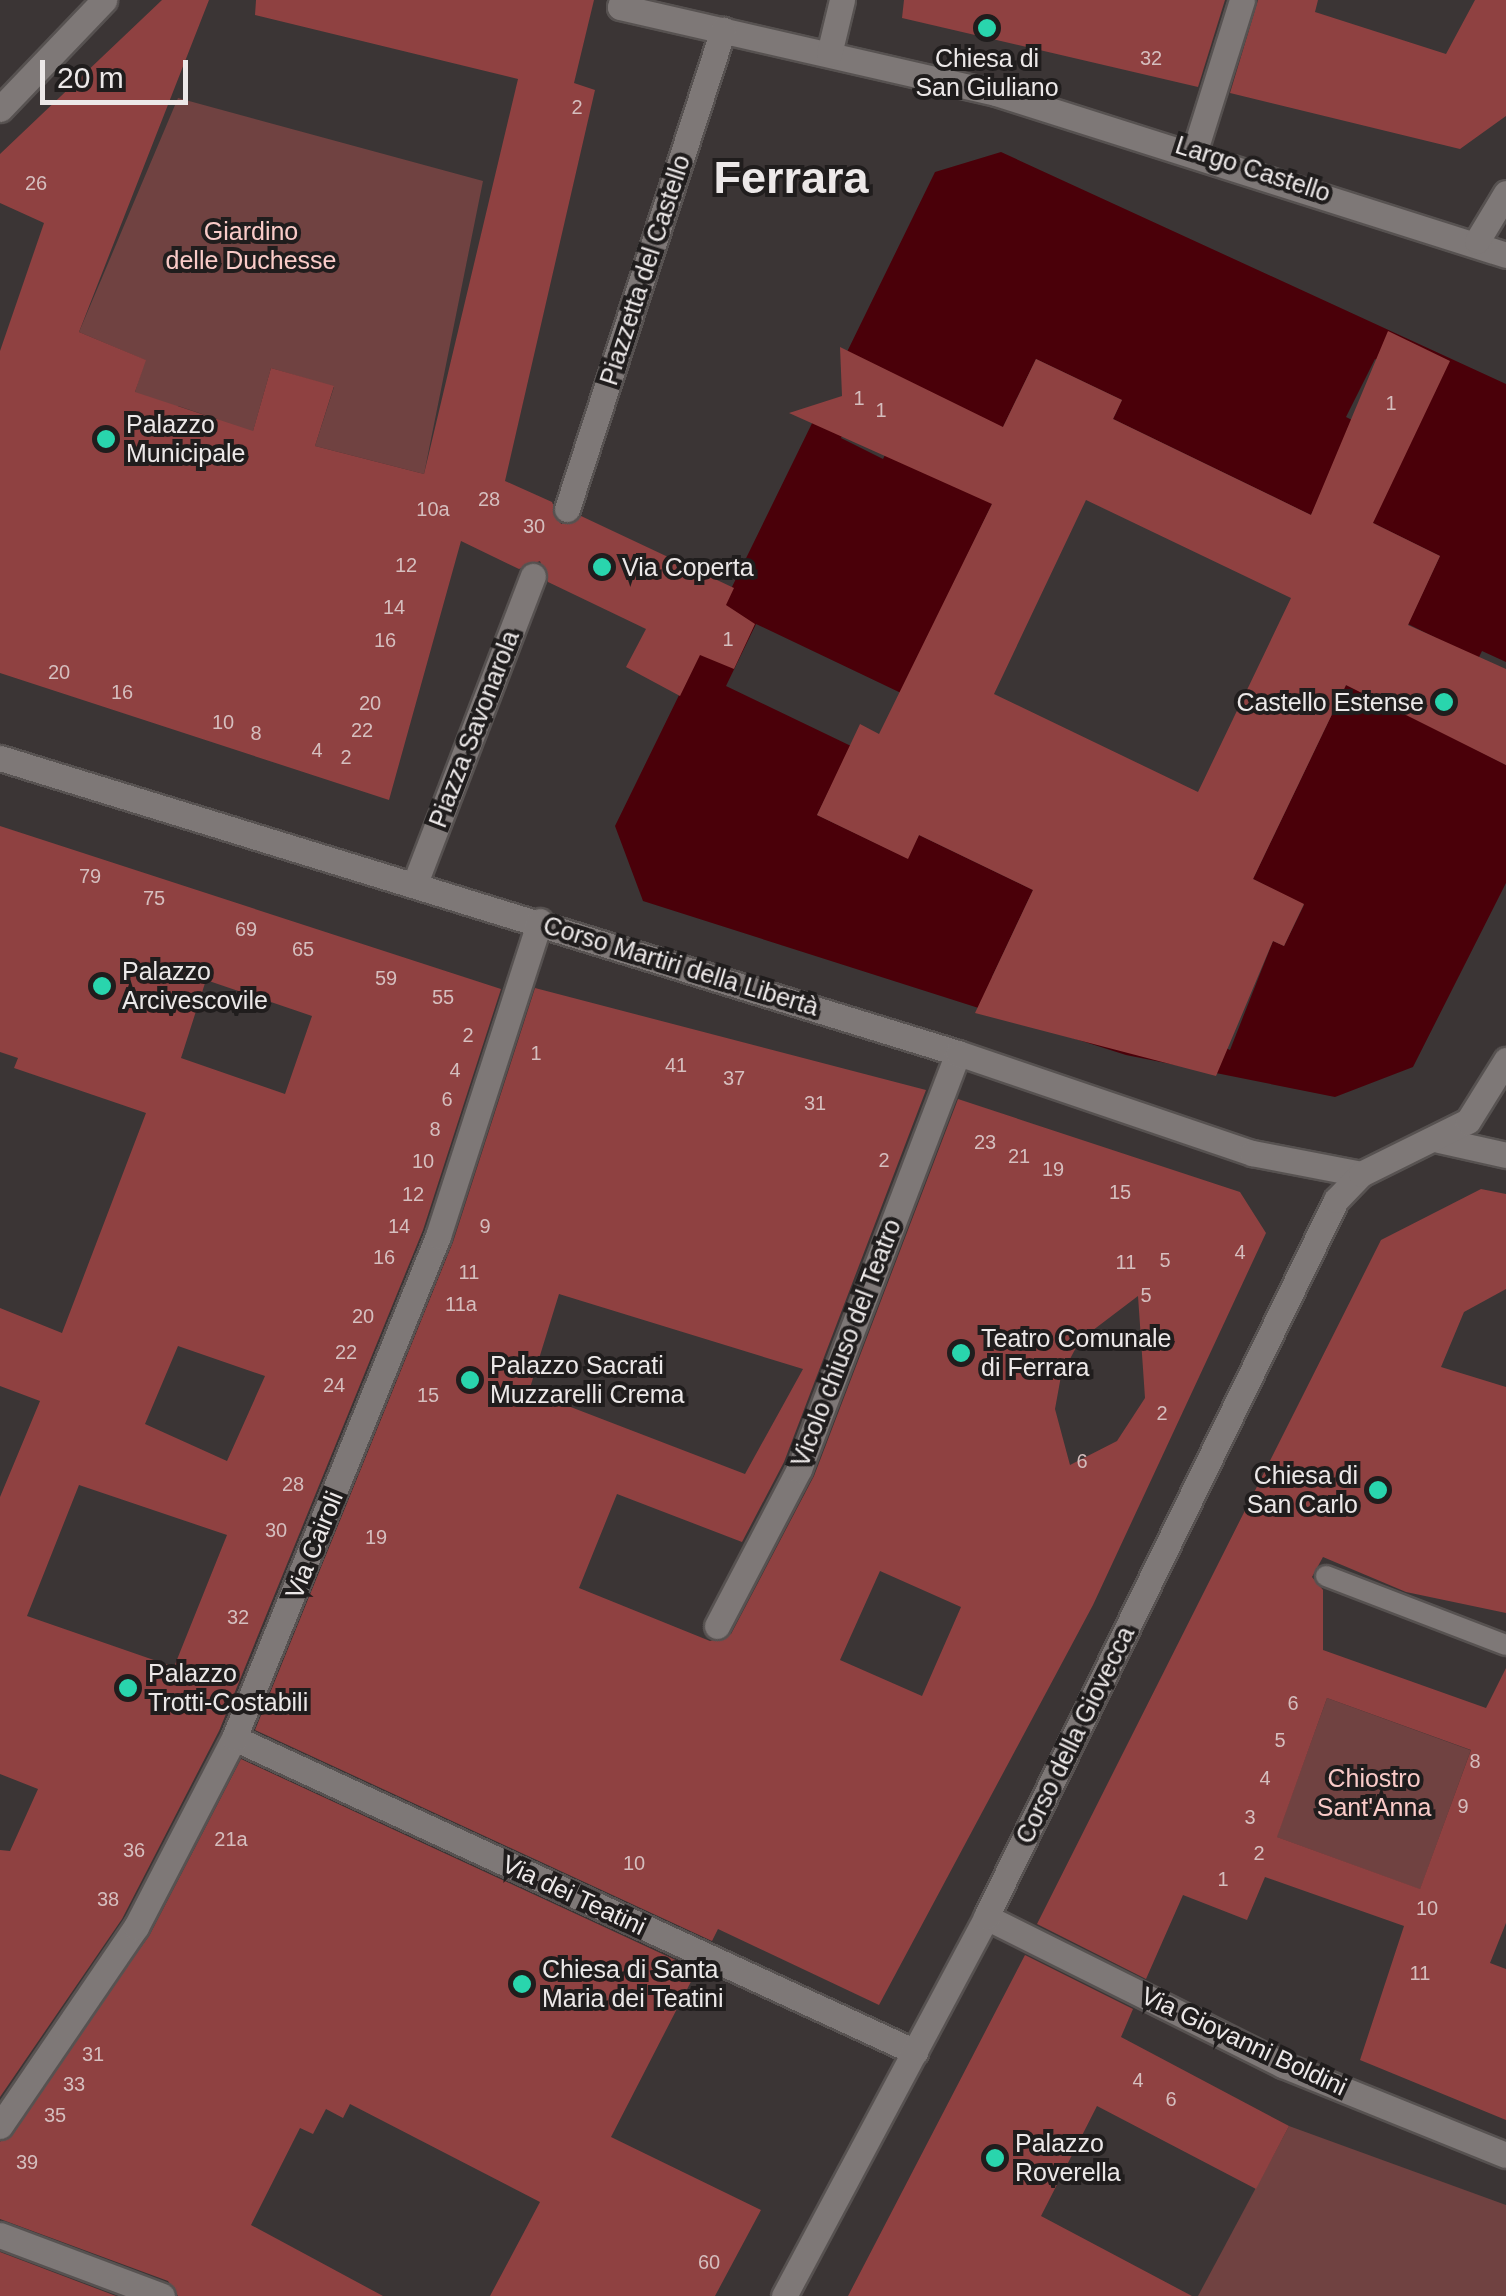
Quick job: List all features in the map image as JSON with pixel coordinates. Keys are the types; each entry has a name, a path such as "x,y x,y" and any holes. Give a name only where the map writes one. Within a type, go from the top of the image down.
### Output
{"street":[{"path":"0,109 104,0"},
{"path":"621,4 829,54 842,0"},
{"path":"1195,150 1242,0"},
{"name":"Piazzetta del Castello","path":"567,510 723,30"},
{"name":"Largo Castello","path":"829,54 996,93 1195,150 1477,241 1506,254"},
{"path":"1477,241 1506,193"},
{"name":"Piazza Savonarola","path":"414,883 533,576"},
{"name":"Corso Martiri della Libertà","path":"0,758 958,1052 1252,1153 1361,1174"},
{"name":"Via Cairoli","path":"0,2126 136,1927 234,1738 438,1236 540,922"},
{"name":"Vicolo chiuso del Teatro","path":"717,1626 798,1469 958,1052"},
{"path":"1361,1174 1439,1140 1468,1121 1506,1060"},
{"path":"1439,1140 1506,1155"},
{"name":"Corso della Giovecca","path":"784,2296 986,1917 1301,1260 1361,1174"},
{"name":"Via dei Teatini","path":"234,1738 915,2052"},
{"name":"Via Giovanni Boldini","path":"986,1917 1283,2065 1506,2154"},
{"path":"0,2235 162,2296"}],"lane":[{"path":"1326,1576 1506,1646"}],"green space":[{"name":"Giardino delle Duchesse","path":"178,98 483,181 424,474 315,446 334,387 271,368 242,470 206,458 217,419 178,406 168,432 126,421 145,360 79,332"},
{"name":"Chiostro Sant'Anna","path":"1327,1698 1471,1750 1420,1889 1276,1837"},
{"path":"1289,2126 1506,2205 1506,2296 1198,2296"}],"shaded area":[{"path":"1001,152 1506,384 1506,662 1482,651 1442,732 1506,765 1506,883 1413,1067 1335,1097 1126,1055 643,901 615,826 819,409 853,412 841,438 883,459 903,419 845,356 935,172","holes":["1036,359 1122,400 1113,419 1311,515 1336,462 1373,523 1440,556 1408,624 1434,637 1398,710 1346,685 1253,879 1304,905 1284,946 1273,941 1230,1050 1140,1005 992,977 1033,890 919,835 907,858 817,815 851,746 726,686 756,624 901,693 992,504 1003,427","1375,359 1436,390 1406,447 1346,417"]}],"building":[{"name":"Palazzo Municipale","path":"162,0 209,0 79,332 146,360 135,392 253,431 271,368 334,386 315,446 424,474 518,79 255,15 256,0 594,0 574,83 595,90 505,481 552,502 561,524 581,516 734,588 726,605 755,624 734,669 700,655 680,696 626,667 646,629 548,582 540,561 519,569 461,541 389,800 0,673 0,351 44,223 0,203 0,154"},
{"path":"904,0 1225,0 1198,87 902,18"},
{"path":"1258,0 1318,0 1315,12 1446,54 1475,0 1506,0 1506,116 1460,149 1230,93"},
{"name":"Castello Estense","path":"1388,331 1450,361 1373,523 1440,556 1408,625 1506,669 1506,765 1346,685 1253,879 1304,904 1284,946 1273,941 1216,1076 975,1013 1033,890 919,835 908,859 817,815 860,724 879,734 992,504 789,413 842,396 840,347 1003,427 1036,359 1122,400 1113,419 1311,515","holes":["1086,500 1291,598 1198,792 994,694"]},
{"path":"0,826 501,989 423,1230 219,1731 122,1919 0,2097 0,1850 10,1851 38,1789 0,1774 0,1497 40,1401 0,1386 0,1308 62,1333 146,1113 14,1068 18,1058 0,1052","holes":["206,980 312,1016 285,1094 181,1058","178,1346 265,1376 227,1461 145,1424","79,1485 227,1535 174,1667 27,1616"]},
{"path":"535,988 926,1090 784,1462 742,1542 617,1494 579,1588 710,1641 731,1634 814,1476 958,1099 1240,1192 1266,1233 1093,1605 879,2005 718,1929 712,1941 255,1730 453,1242","holes":["559,1294 803,1369 745,1474 529,1391","1138,1296 1145,1398 1117,1441 1070,1465 1055,1409 1061,1376 1080,1340","880,1571 961,1607 922,1696 840,1660"]},
{"path":"1481,1189 1506,1194 1506,1289 1464,1312 1441,1367 1506,1387 1506,1613 1406,1592 1323,1557 1312,1577 1323,1590 1323,1650 1486,1708 1506,1668 1506,1923 1490,1963 1506,1969 1506,2120 1360,2060 1404,1926 1265,1877 1247,1920 1183,1895 1146,1979 1037,1924 1381,1240","holes":["1327,1698 1471,1750 1420,1889 1277,1837"]},
{"path":"241,1759 697,1970 611,2137 761,2210 715,2296 490,2296 540,2202 350,2104 343,2118 326,2109 313,2134 300,2128 251,2225 383,2296 178,2296 168,2281 0,2219 0,2142 149,1936"},
{"name":"Palazzo Roverella","path":"1025,1955 1133,2009 1121,2037 1289,2126 1256,2189 1097,2106 1041,2216 1192,2296 848,2296"},
{"path":"0,2252 116,2296 0,2296"}],"place":[{"name":"Chiesa di San Giuliano","path":"987,28"},
{"name":"Palazzo Municipale","path":"106,439"},
{"name":"Via Coperta","path":"602,567"},
{"name":"Castello Estense","path":"1444,702"},
{"name":"Palazzo Arcivescovile","path":"102,986"},
{"name":"Teatro Comunale di Ferrara","path":"961,1353"},
{"name":"Palazzo Sacrati Muzzarelli Crema","path":"470,1380"},
{"name":"Chiesa di San Carlo","path":"1378,1490"},
{"name":"Palazzo Trotti-Costabili","path":"128,1688"},
{"name":"Chiesa di Santa Maria dei Teatini","path":"522,1984"},
{"name":"Palazzo Roverella","path":"995,2158"}],"district":[{"name":"Ferrara","path":"791,178"}]}
